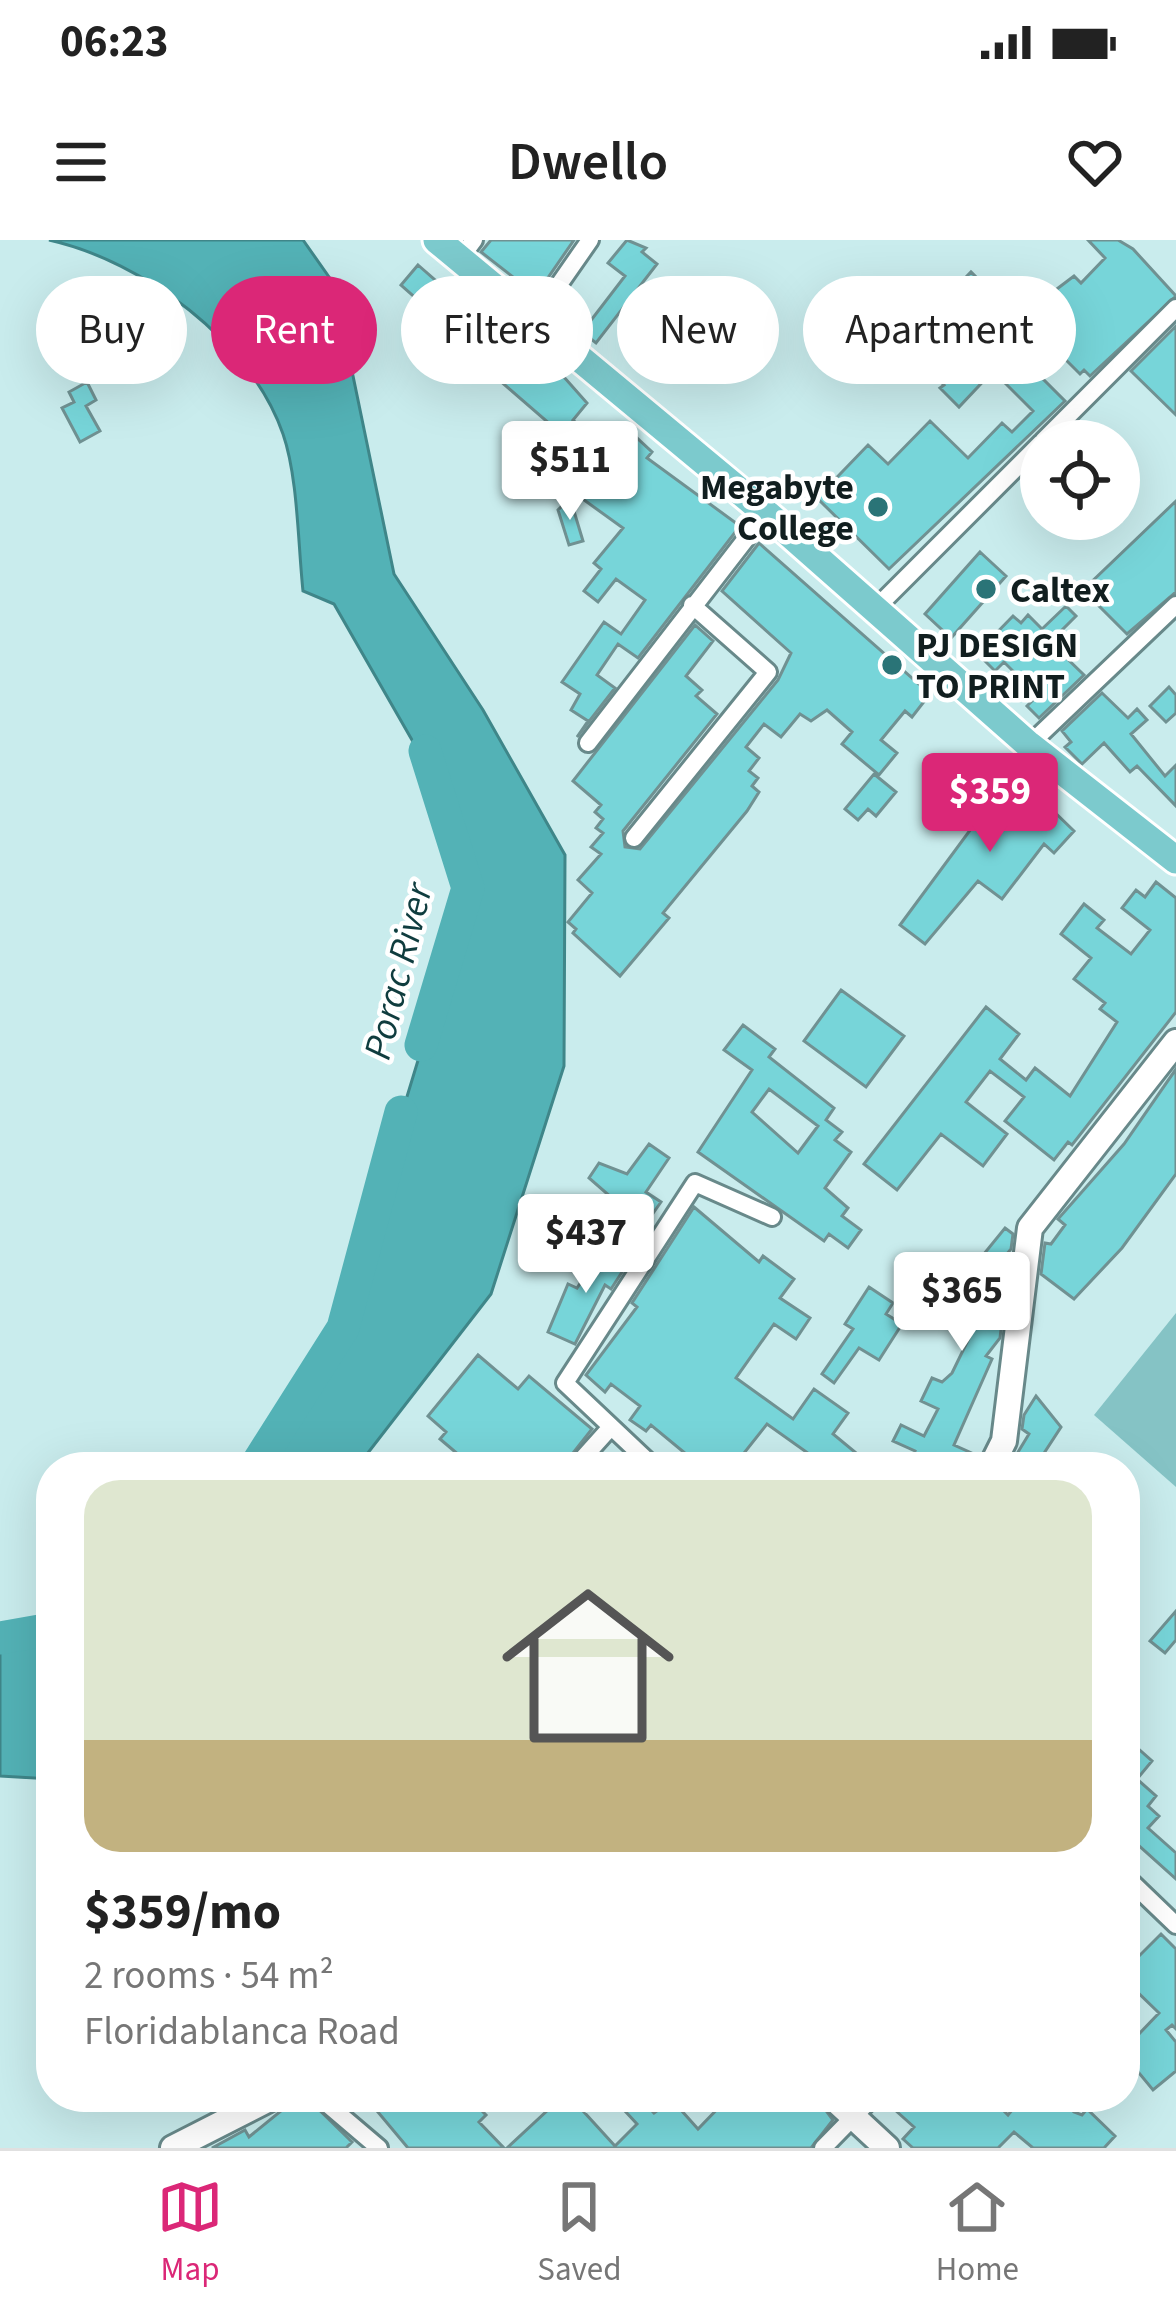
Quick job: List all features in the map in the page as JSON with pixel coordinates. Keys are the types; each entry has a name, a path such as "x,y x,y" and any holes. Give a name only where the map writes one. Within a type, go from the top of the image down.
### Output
{"main road":[{"path":"437,240 467,250 493,276"},
{"path":"593,368 1030,745 1176,860"}],"street":[{"path":"565,276 590,240"},
{"path":"1064,420 1176,308"},
{"path":"875,608 1020,464"},
{"path":"588,743 766,513"},
{"path":"634,838 767,672 692,605"},
{"path":"1030,745 1176,605"},
{"path":"998,1452 1004,1441 1030,1228 1176,1042"},
{"path":"637,1452 565,1383 695,1183 772,1217"},
{"path":"588,1452 610,1428"},
{"path":"1140,1890 1176,1925"},
{"path":"173,2148 244,2112"},
{"path":"337,2112 379,2148"},
{"path":"848,2112 887,2148"},
{"path":"823,2148 859,2112"}],"shaded area":[{"path":"49,240 303,240 328,276 211,276 211,329 187,309 187,276 138,276"},
{"path":"257,384 355,384 394,574 483,710 565,855 564,1066 491,1294 369,1452 274,1452 366,1285 391,1149 462,916 457,832 416,747 334,604 303,591 288,451"},
{"path":"1176,1313 1176,1487 1094,1415"},
{"path":"36,1640 36,1778 0,1776 0,1642"}],"building":[{"path":"491,240 574,240 549,276 512,276 481,252"},
{"path":"627,240 646,248 642,252 657,264 648,276 625,276 608,263"},
{"path":"1088,240 1118,240 1133,249 1176,296 1090,376 1076,370 1076,278 1081,283 1105,258"},
{"path":"418,265 430,276 409,276"},
{"path":"617,286 617,316 596,343 593,318"},
{"path":"1176,326 1176,415 1131,371"},
{"path":"88,384 96,400 86,406 100,431 80,442 62,408 74,402 69,392"},
{"path":"504,384 570,384 587,403 573,420 600,444 624,426 652,452 647,458 740,526 638,658 618,644 597,675 615,688 577,737 588,721 571,710 580,694 562,682 604,622 621,634 645,600 616,579 598,602 584,591 601,569 594,563 623,528 566,487 588,457"},
{"path":"981,384 959,407 940,388"},
{"path":"1006,384 1048,384 1065,401 1045,420 1024,420 1033,411"},
{"path":"930,421 968,458 1002,423 1012,432 1020,424 1020,444 889,569 817,498 868,445 888,464"},
{"path":"570,498 583,541 569,545 558,510"},
{"path":"1176,501 1176,592 1127,634 1083,590"},
{"path":"759,543 930,694 912,717 905,711 881,740 897,753 879,775 842,744 852,732 827,710 811,721 800,714 781,737 764,724 746,747 759,758 749,771 758,778 752,786 759,792 663,913 669,918 620,976 573,933 576,929 568,922 592,893 578,880 601,854 591,847 603,833 596,828 603,819 595,812 601,805 573,781 695,625 713,641 686,676 702,690 696,696 717,714 623,831 625,847 640,849 778,680 791,653 722,591"},
{"path":"980,552 1006,576 951,638 925,614"},
{"path":"1066,606 1076,616 1050,642 1084,675 1039,718 1027,706 1037,696 1031,689 1004,662 995,671 977,653 1013,616 1021,623 1028,615 1042,629"},
{"path":"1169,687 1176,695 1176,713 1166,722 1150,706"},
{"path":"1102,693 1128,718 1137,709 1147,720 1131,734 1165,776 1176,765 1176,806 1137,766 1130,772 1104,743 1082,764 1065,747 1071,742 1062,731"},
{"path":"1013,772 1074,831 1054,853 1044,844 1002,899 978,881 925,944 900,925"},
{"path":"874,774 896,792 876,816 868,809 858,820 845,809"},
{"path":"1156,882 1176,898 1176,1012 1072,1145 1068,1142 1054,1160 1005,1121 1024,1097 990,1071 966,1102 1007,1134 983,1166 941,1134 897,1190 864,1164 986,1007 1019,1034 1000,1059 1026,1080 1035,1068 1070,1096 1117,1022 1100,1009 1105,1003 1074,979 1091,958 1061,934 1084,904 1104,920 1097,928 1131,954 1150,930 1122,908 1136,890 1145,897"},
{"path":"841,990 904,1036 866,1087 804,1041"},
{"path":"743,1025 775,1049 769,1057 834,1108 826,1120 842,1132 835,1140 851,1152 825,1188 848,1208 842,1216 861,1230 848,1248 829,1234 824,1241 698,1152 752,1070 724,1050","holes":["769,1089 818,1126 798,1153 752,1112"]},
{"path":"1176,1069 1176,1174 1122,1248 1074,1299 1041,1274 1045,1243 1051,1244 1065,1225 1058,1219 1124,1144"},
{"path":"649,1144 669,1158 646,1192 661,1202 644,1226 589,1178 599,1163 627,1174"},
{"path":"694,1207 759,1262 763,1256 794,1279 780,1298 810,1318 796,1339 774,1324 736,1378 793,1419 814,1389 848,1413 833,1434 855,1452 806,1452 767,1424 745,1452 684,1452 651,1425 646,1431 630,1420 640,1406 611,1384 605,1392 586,1375 637,1307 632,1303"},
{"path":"1005,1228 1013,1234 1011,1249 998,1265 1008,1272 1000,1338 986,1356 992,1359 954,1445 969,1452 915,1452 893,1441 901,1425 924,1436 938,1409 921,1401 932,1378 942,1382 952,1373 972,1332 919,1283 936,1262 945,1269 950,1263 966,1276"},
{"path":"604,1247 628,1263 611,1289 605,1285 575,1344 548,1332 568,1284 577,1288"},
{"path":"869,1287 893,1303 886,1314 902,1324 879,1360 859,1348 834,1383 822,1374 853,1329 845,1324"},
{"path":"478,1355 518,1389 529,1376 592,1429 574,1452 455,1452 440,1439 446,1432 428,1416"},
{"path":"1036,1396 1061,1427 1045,1452 1018,1452 1029,1434 1022,1429 1024,1415"},
{"path":"1176,1611 1176,1640 1165,1653 1150,1641"},
{"path":"1140,1750 1152,1761 1140,1775"},
{"path":"1140,1782 1156,1796 1148,1806 1159,1816 1148,1828 1176,1853 1176,1879 1140,1847"},
{"path":"1161,1934 1176,1949 1176,2029 1172,2025 1166,2030 1176,2042 1176,2071 1153,2090 1140,2074 1140,2033 1159,2013 1140,1995 1140,1955"},
{"path":"280,2112 321,2112 352,2142 346,2148 212,2148 245,2130 249,2137"},
{"path":"378,2112 483,2112 486,2115 479,2122 504,2148 408,2148"},
{"path":"546,2112 584,2112 615,2146 637,2124 626,2112 683,2112 698,2129 714,2112 827,2112 833,2120 811,2148 507,2148"},
{"path":"897,2112 1090,2112 1115,2136 1104,2148 1033,2148 1014,2132 998,2148 913,2148 903,2139 914,2127"}],"waterway":[{"name":"Porac River","path":"421,1045 468,888 425,751"},
{"name":"Porac River","path":"264,1452 343,1328 401,1112"},
{"name":"Porac River","path":"0,1638 36,1632"}],"place":[{"name":"Megabyte College","path":"878,507"},
{"name":"Caltex","path":"986,589"},
{"name":"PJ DESIGN TO PRINT","path":"892,665"}]}
